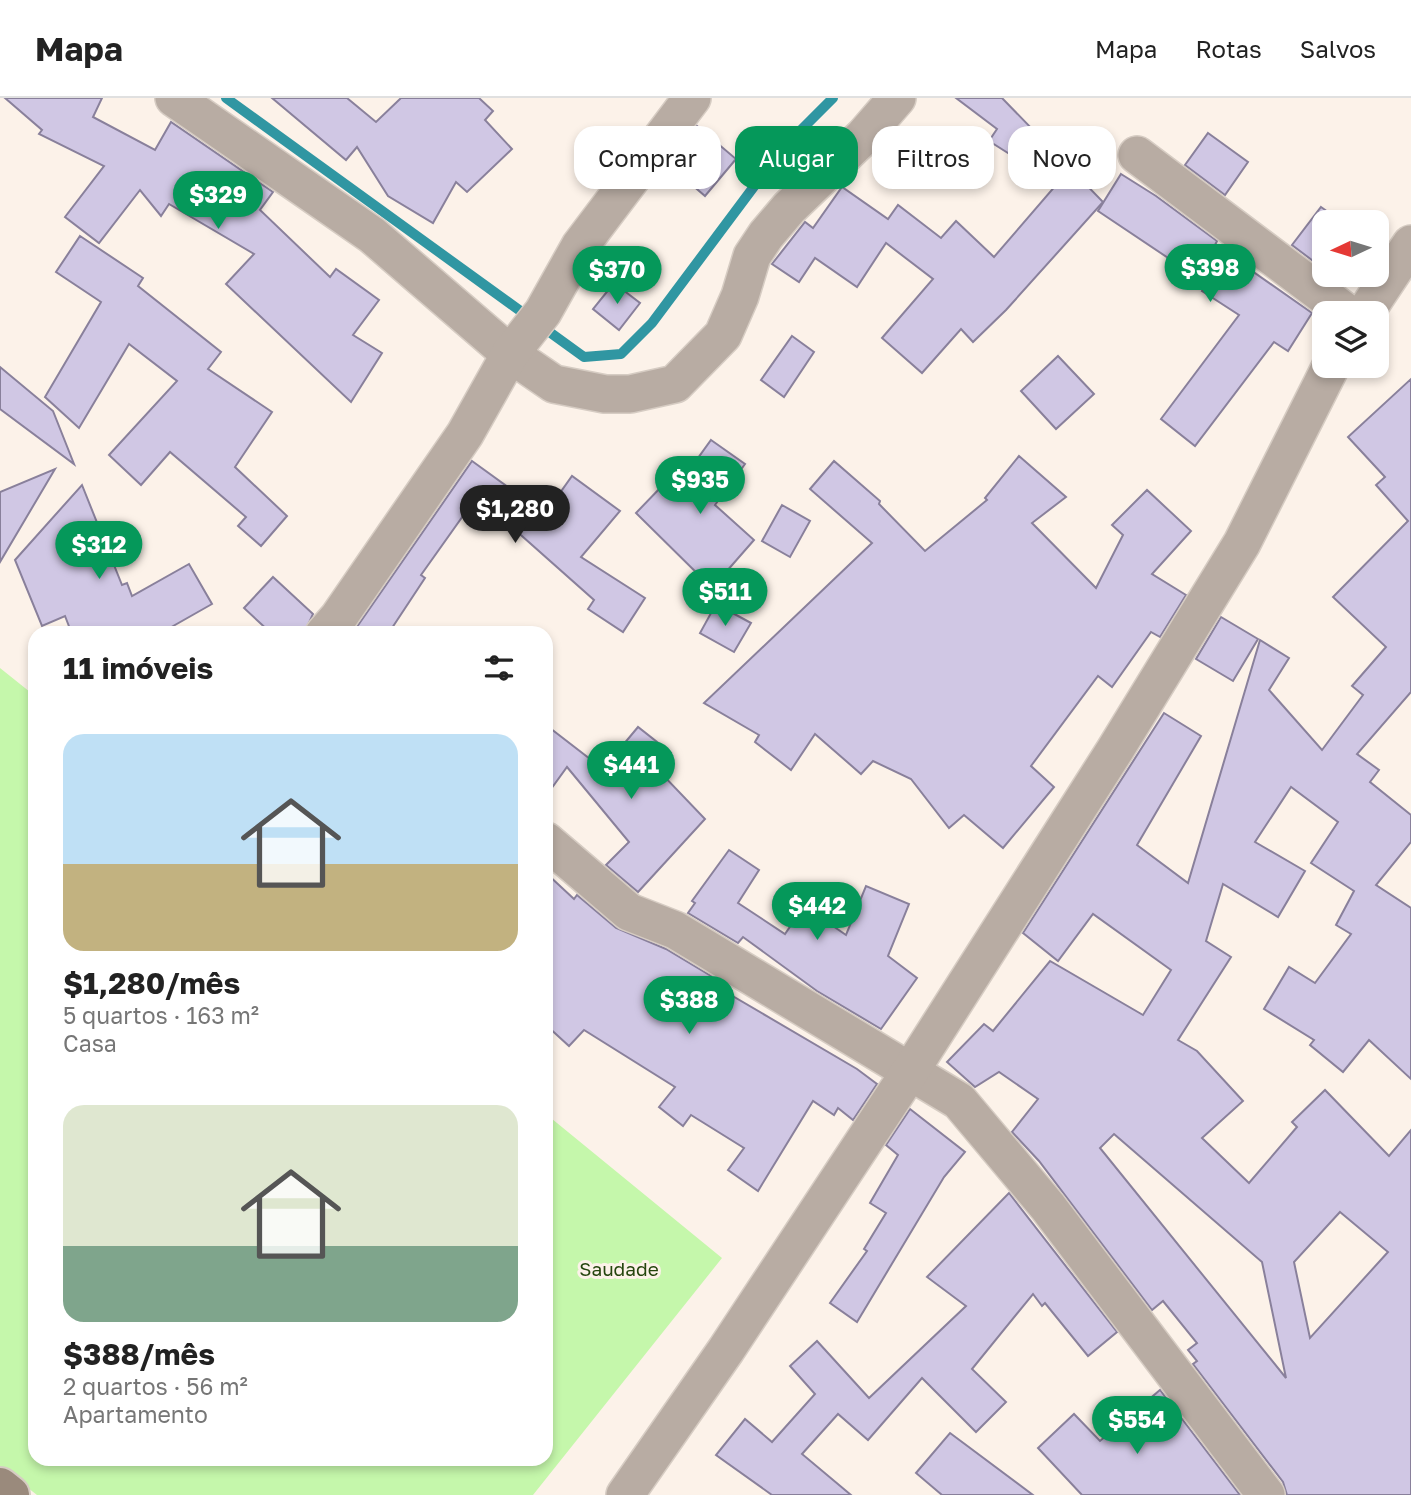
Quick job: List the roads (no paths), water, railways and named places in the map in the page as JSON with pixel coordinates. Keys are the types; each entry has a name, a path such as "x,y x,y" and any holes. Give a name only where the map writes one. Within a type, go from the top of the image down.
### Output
{"street":[{"path":"174,98 372,235 510,354 554,384 570,390 630,394 675,384 723,335 740,296 752,256 766,235 789,208 864,136 897,98"},
{"path":"331,626 465,434 510,354 542,312 580,246 692,98"},
{"path":"1137,155 1331,301"},
{"path":"1373,301 1411,244"},
{"path":"625,1495 726,1350 911,1070 1242,543 1325,378"},
{"path":"553,847 629,912 675,930 959,1101 992,1138 1266,1495"}],"waterway":[{"path":"226,98 584,357 621,354 652,323 782,149 833,98"}],"park label":[{"name":"Saudade","path":"619,1268"}]}
